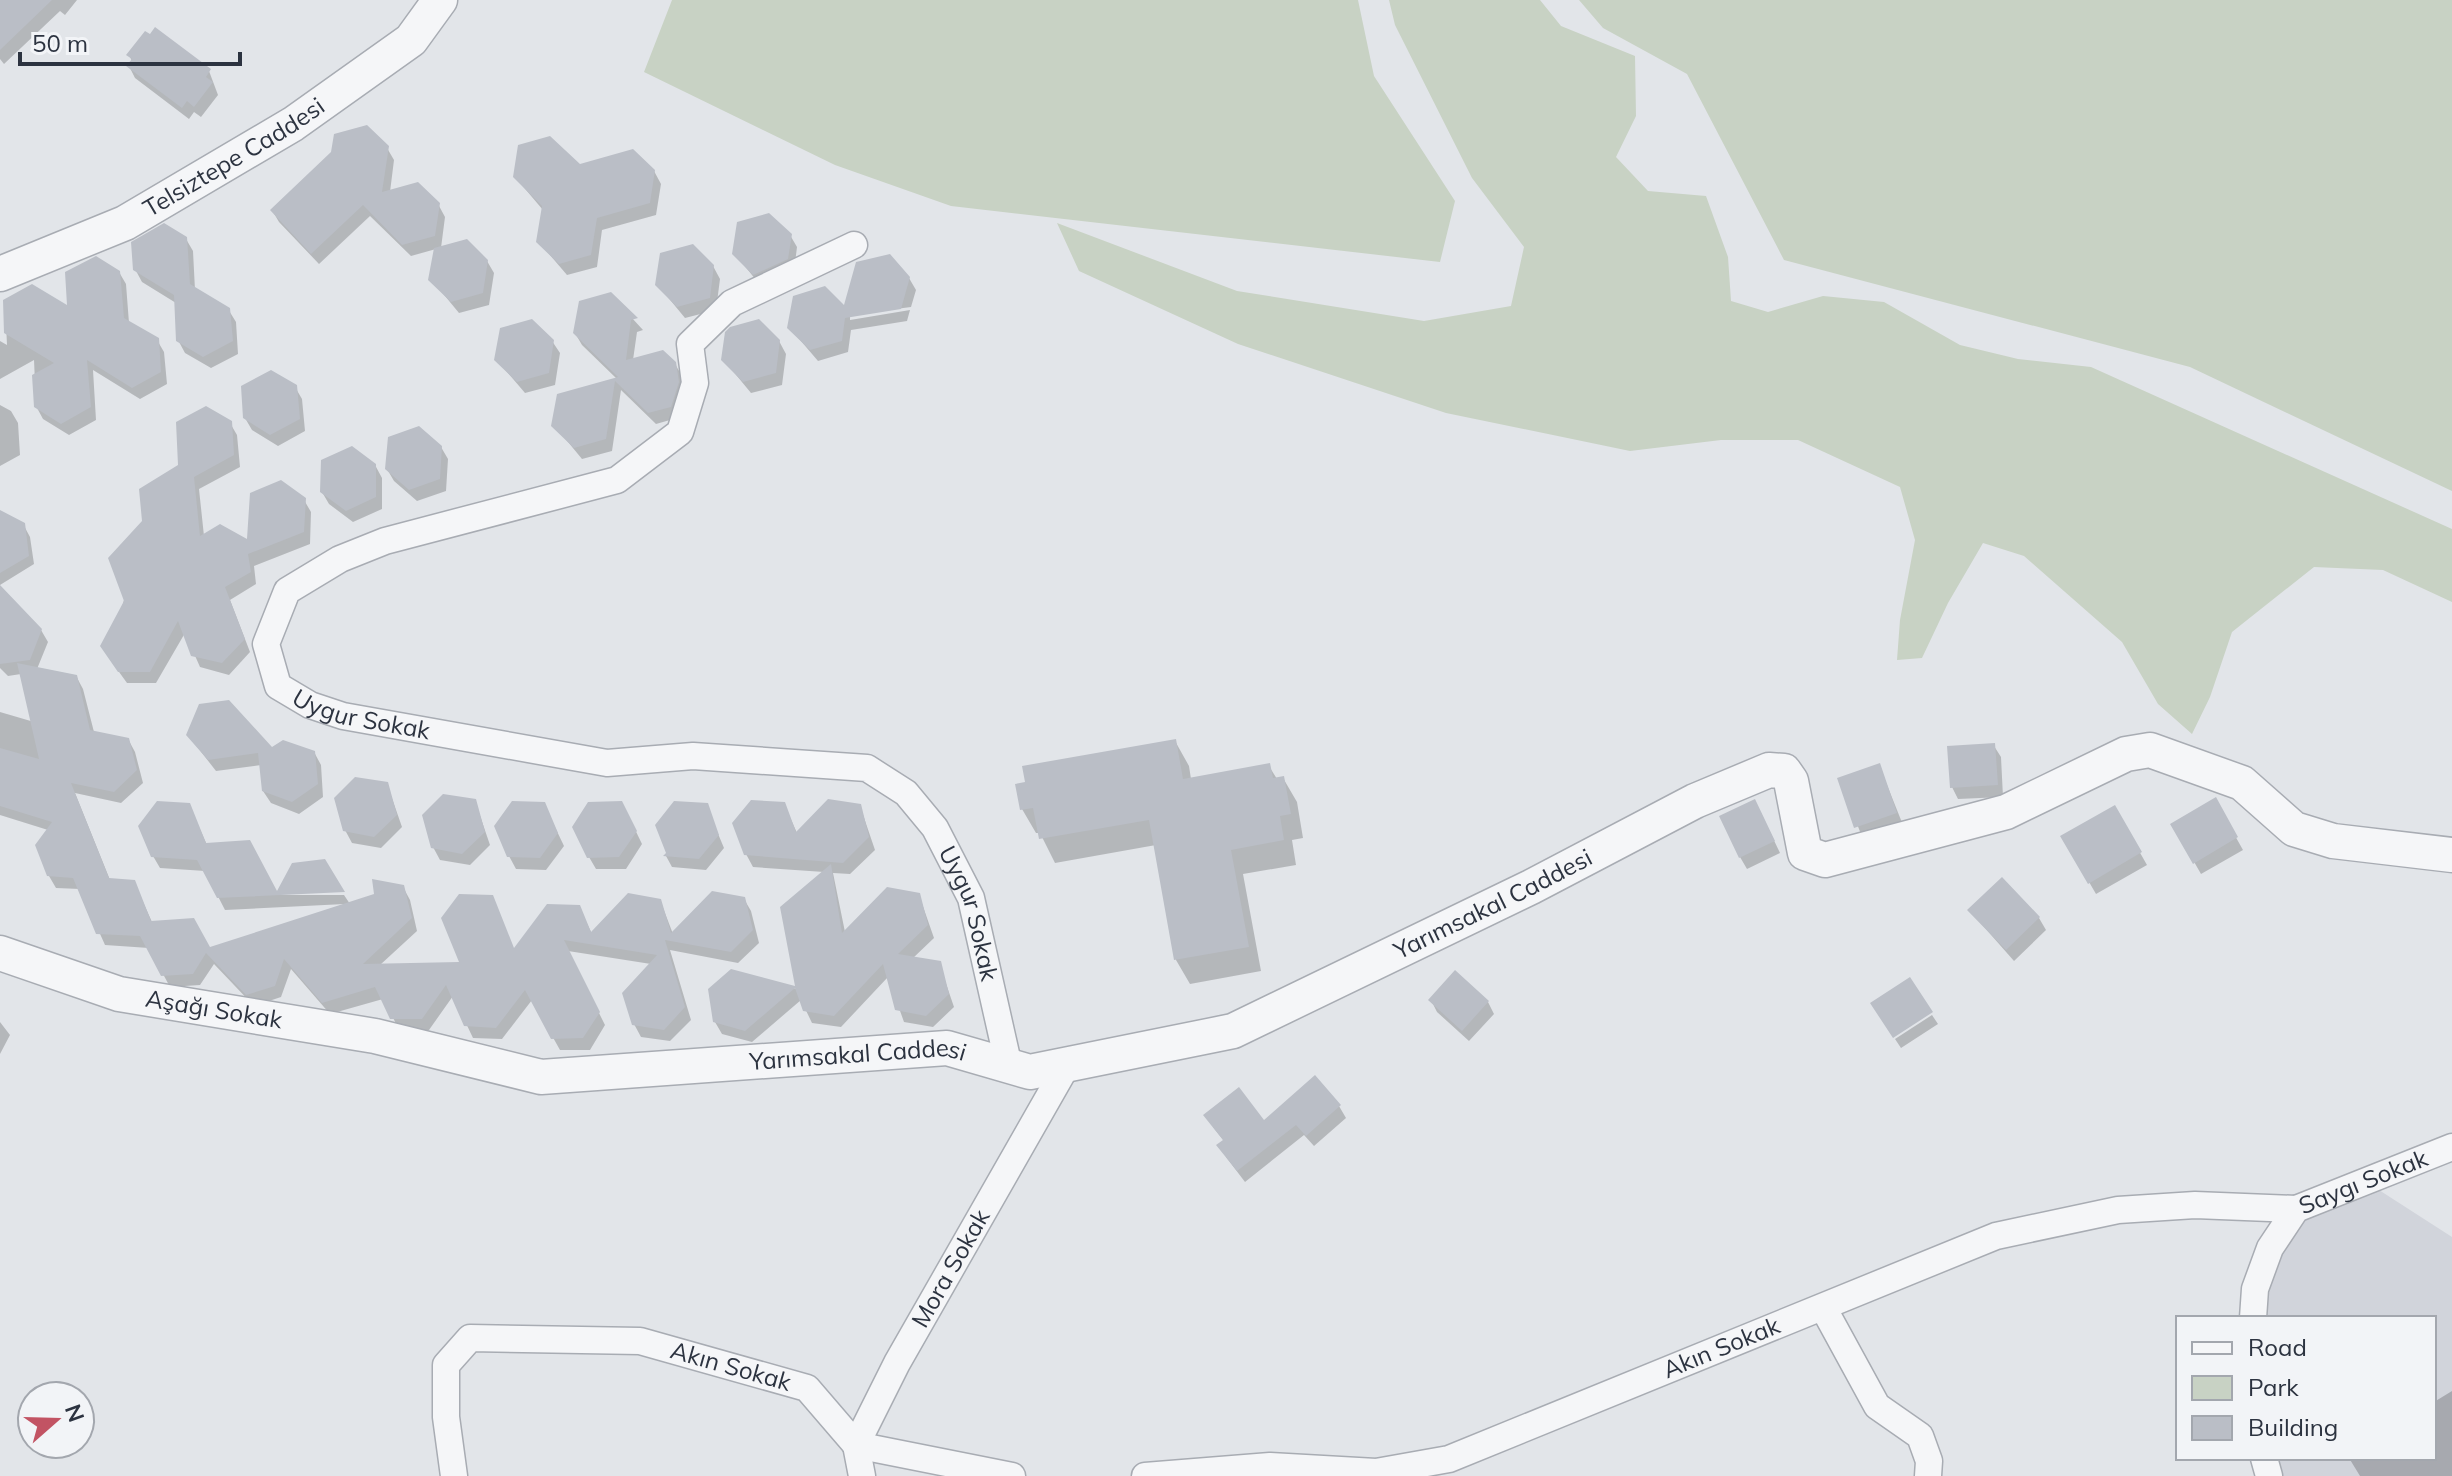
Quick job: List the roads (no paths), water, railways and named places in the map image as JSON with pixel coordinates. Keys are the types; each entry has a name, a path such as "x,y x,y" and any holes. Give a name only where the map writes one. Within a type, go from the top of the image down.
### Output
{"street":[{"name":"Telsiztepe Caddesi","path":"0,274 125,223 293,124 411,40 440,0"},
{"name":"Uygur Sokak","path":"854,245 732,303 690,344 695,383 680,432 617,480 385,541 340,559 287,591 266,644 278,686 310,705 343,716 607,763 693,756 867,768 906,793 925,816 971,898 1009,1067"},
{"name":"Yarımsakal Caddesi","path":"431,1050 541,1077 947,1048 1030,1072 1233,1031 1531,887 1695,801 1769,770 1784,771 1791,781 1805,853 1825,860 2006,812 2126,754 2150,750 2242,783 2294,829 2333,841 2452,855"},
{"name":"Aşağı Sokak","path":"0,953 119,994 375,1036 431,1050"},
{"name":"Mora Sokak","path":"856,1445 897,1363 1067,1065"},
{"name":"Saygı Sokak","path":"2253,1316 2255,1289 2270,1248 2296,1209 2452,1147"},
{"name":"Akın Sokak","path":"1145,1476 1270,1466 1376,1472 1449,1459 1824,1309 1996,1236 2118,1210 2195,1205 2296,1209"},
{"path":"1824,1309 1877,1406 1920,1436 1929,1461 1928,1476"},
{"name":"Akın Sokak","path":"454,1476 446,1417 446,1365 470,1338 640,1341 747,1370 807,1388 856,1445"},
{"path":"862,1476 856,1445 1012,1476"}]}
